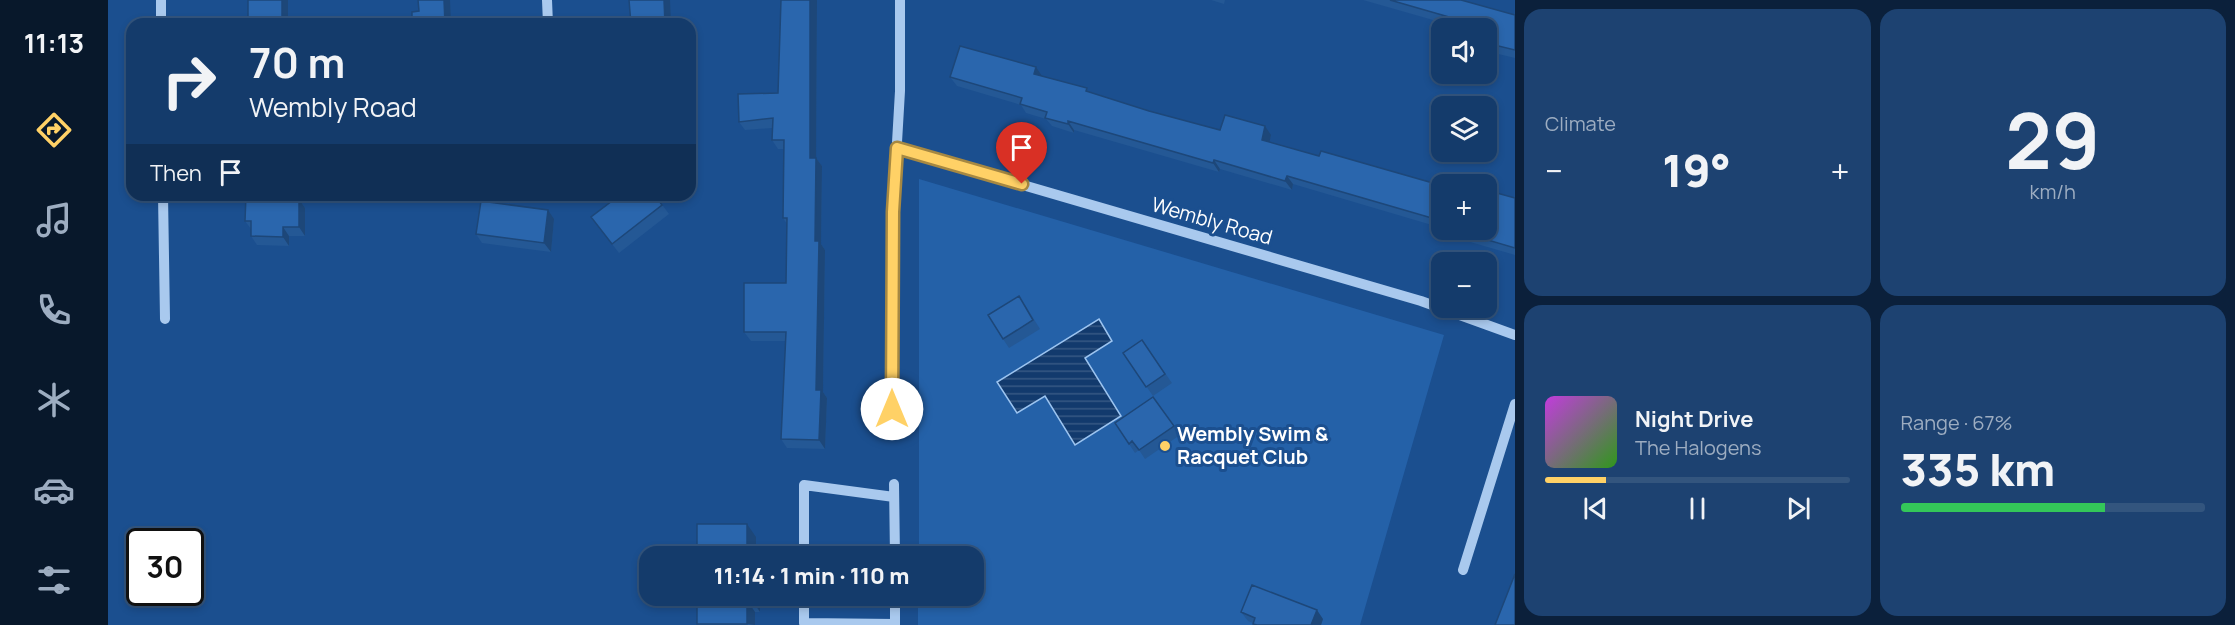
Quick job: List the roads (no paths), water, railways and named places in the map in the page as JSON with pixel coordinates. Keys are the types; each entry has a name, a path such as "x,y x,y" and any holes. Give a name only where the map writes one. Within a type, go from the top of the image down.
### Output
{"street":[{"path":"161,0 161,18"},
{"path":"547,0 548,18"},
{"path":"892,409 893,212 900,91 900,0"},
{"name":"Wembly Road","path":"897,148 1421,301 1515,335"},
{"path":"164,201 165,320"},
{"path":"1463,570 1515,404"},
{"path":"894,484 895,546"},
{"path":"804,546 804,485 894,497"},
{"path":"804,606 804,623 895,624 895,606"}],"place":[{"name":"Wembly Swim & Racquet Club","path":"1165,446"}]}
